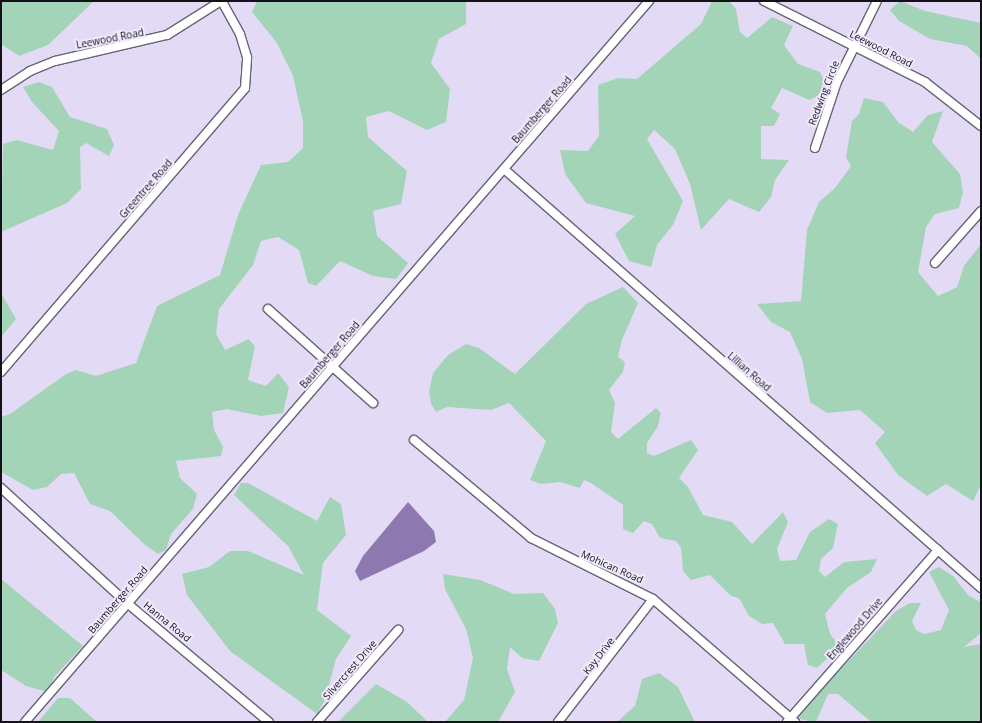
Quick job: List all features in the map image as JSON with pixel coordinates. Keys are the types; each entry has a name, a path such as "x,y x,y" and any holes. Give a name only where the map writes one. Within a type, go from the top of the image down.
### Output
{"street":[{"name":"Leewood Road","path":"1,90 30,71 55,61 167,35 222,1"},
{"name":"Greentree Road","path":"1,372 245,88 247,57 240,34 222,1"},
{"name":"Baumberger Road","path":"25,722 649,1"},
{"name":"Leewood Road","path":"764,1 938,90 981,126"},
{"name":"Redwing Circle","path":"814,148 831,96 877,1"},
{"name":"Lillian Road","path":"504,169 981,588"},
{"path":"935,263 981,211"},
{"path":"268,309 332,368 373,403"},
{"name":"Mohican Road","path":"414,440 532,538 654,599 791,721"},
{"name":"Hanna Road","path":"1,488 127,603 269,722"},
{"name":"Englewood Drive","path":"791,721 938,550"},
{"name":"Kay Drive","path":"558,722 654,599"},
{"name":"Silvercrest Drive","path":"318,722 398,630"}],"green space":[{"path":"1,1 94,1 48,45 19,56 1,44"},
{"path":"257,1 466,1 466,24 439,39 431,63 450,89 446,122 427,130 389,111 366,117 368,137 407,171 401,204 373,211 377,236 408,263 396,279 373,276 340,261 316,286 308,283 299,250 278,237 261,241 253,265 219,309 216,334 225,350 249,339 255,347 248,380 266,386 278,373 289,387 283,413 261,416 227,409 212,412 214,430 223,447 221,456 176,461 180,478 197,494 193,509 171,534 166,550 158,554 145,545 110,511 90,504 74,473 61,474 47,487 33,490 1,472 1,417 10,414 66,374 76,370 96,376 136,363 157,306 220,275 238,215 261,165 288,162 303,148 303,121 293,76 277,43 252,12"},
{"path":"712,1 729,1 736,9 740,32 747,38 772,17 793,26 784,45 798,64 820,72 825,82 817,97 809,100 782,88 771,108 780,114 774,126 761,126 761,159 789,160 775,180 771,197 759,212 729,199 701,230 690,184 675,149 654,130 647,139 683,201 673,225 657,245 651,267 629,261 615,234 635,216 586,203 565,174 560,150 588,151 599,136 598,85 618,78 637,79 701,24"},
{"path":"900,1 925,11 981,23 981,59 967,46 930,39 899,21 890,10"},
{"path":"39,82 52,87 70,117 107,129 114,145 109,156 86,143 80,147 81,189 67,203 1,232 3,144 17,140 53,150 59,131 32,102 23,87"},
{"path":"864,98 883,102 898,122 913,132 928,115 943,111 932,142 960,174 963,192 959,208 935,214 926,227 918,272 938,296 957,287 964,266 981,244 981,485 973,501 946,484 927,496 898,475 875,443 885,432 860,410 827,413 810,402 802,359 790,332 771,322 757,304 801,301 807,230 819,202 835,188 851,166 846,157 852,121 859,114"},
{"path":"623,287 638,303 622,340 618,357 625,362 623,372 609,390 615,403 611,432 618,439 656,408 661,413 658,426 647,443 647,453 654,456 691,440 698,450 679,478 688,487 703,515 732,522 752,544 783,512 788,522 777,549 780,561 796,560 810,532 829,519 838,524 833,548 821,559 819,571 825,577 844,562 877,559 871,572 847,588 825,614 830,634 838,644 834,652 817,668 808,665 804,644 785,644 773,623 762,624 749,616 739,598 731,596 710,575 691,580 683,571 681,548 676,541 660,538 652,524 644,521 633,533 623,529 623,505 591,483 584,480 580,488 560,482 541,484 530,480 546,441 509,403 491,410 447,407 436,412 431,404 429,392 433,373 448,355 466,344 479,348 515,374 586,304"},
{"path":"1,293 16,319 1,337"},
{"path":"241,483 248,483 317,521 330,497 341,504 346,535 323,563 317,610 351,636 336,659 325,700 317,714 230,651 187,595 182,574 209,567 230,551 248,551 304,575 288,546 234,495"},
{"path":"939,567 953,576 969,596 981,602 981,633 964,647 981,644 981,722 871,722 838,694 828,694 816,722 800,719 798,714 896,611 910,603 921,603 912,621 916,630 924,634 941,630 949,610 929,572"},
{"path":"443,574 480,580 514,594 543,593 555,609 558,623 539,661 522,658 510,647 507,669 515,692 498,722 445,722 464,700 473,658 466,629 445,589"},
{"path":"1,579 83,646 55,676 47,692 26,686 1,670"},
{"path":"659,673 678,687 695,722 617,722 635,706 642,679"},
{"path":"376,684 407,702 428,722 338,722"},
{"path":"58,698 70,698 97,722 38,722"}],"shaded area":[{"path":"408,502 434,531 436,542 424,551 360,581 355,571 363,556"}]}
